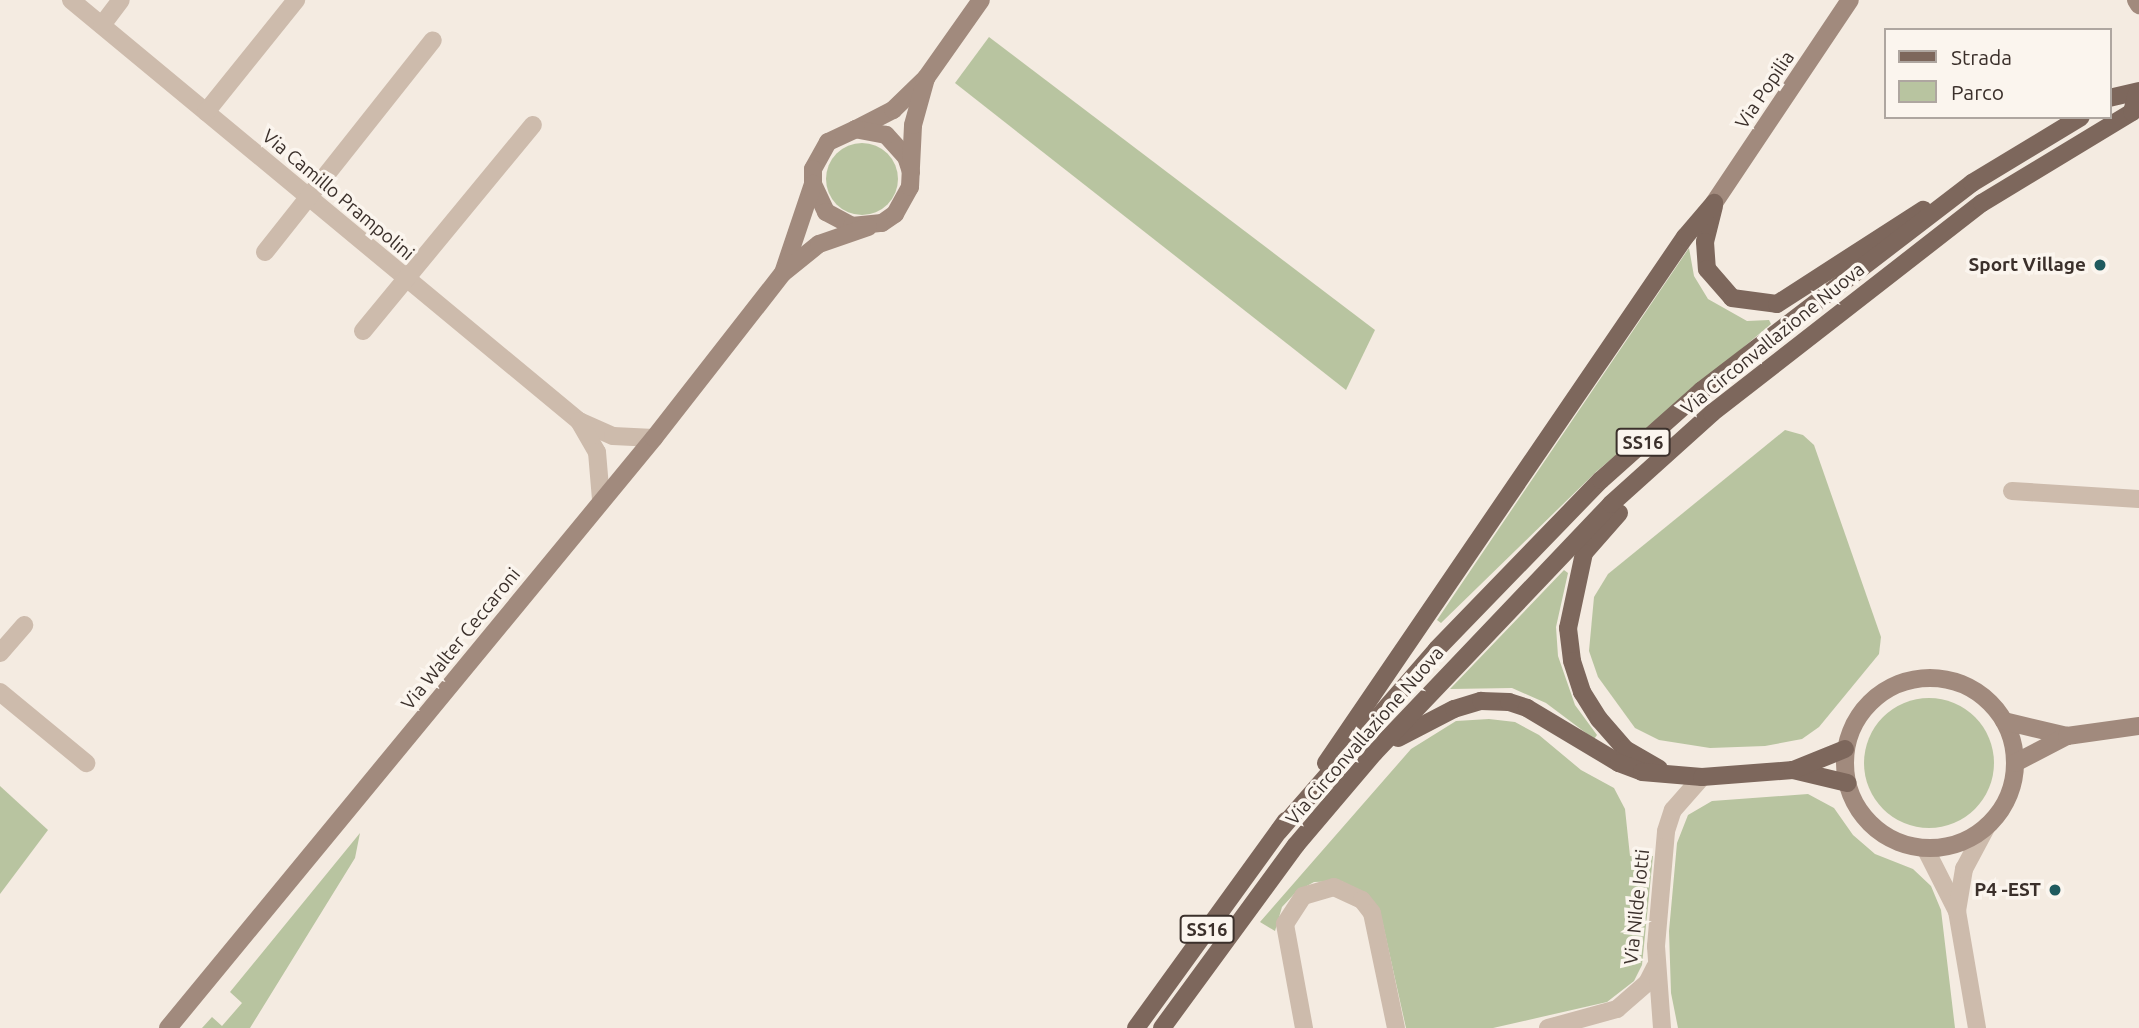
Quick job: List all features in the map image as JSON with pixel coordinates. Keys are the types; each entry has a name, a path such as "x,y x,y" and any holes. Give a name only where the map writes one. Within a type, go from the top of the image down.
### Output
{"main road":[{"name":"Via Circonvallazione Nuova","path":"2111,99 2138,92"},
{"name":"Via Circonvallazione Nuova","path":"1162,1028 1296,845 1374,753 1611,505 1712,413 1982,203 2132,111 2138,92"},
{"name":"Via Circonvallazione Nuova","path":"1279,831 1437,649 1601,480 1701,391 1972,183 2078,119"},
{"path":"1714,203 1705,242 1707,269 1732,298 1777,304 1886,230 1972,183"},
{"path":"1279,831 1685,237 1714,203"},
{"path":"1665,773 1625,749 1582,692 1568,628 1573,591 1584,553 1712,413"},
{"path":"1374,753 1415,726 1454,709 1481,701 1508,702 1527,708 1619,763 1642,772 1702,777 1793,771 1847,783"},
{"path":"1793,771 1845,749"},
{"name":"SS16","path":"1136,1028 1279,831"}],"street":[{"name":"Via Camillo Prampolini","path":"71,0 579,421 613,436 654,438"},
{"path":"102,25 121,0"},
{"path":"206,112 296,0"},
{"path":"926,78 981,0"},
{"name":"Via Popilia","path":"1714,203 1850,0"},
{"path":"2136,0 2139,5"},
{"path":"265,252 433,40"},
{"name":"Via Walter Ceccaroni","path":"783,273 813,184 813,169 828,142 893,110 926,78"},
{"name":"Via Walter Ceccaroni","path":"168,1028 654,438 783,273 819,244 868,227 895,214 905,202 911,172 913,125 926,78"},
{"path":"363,331 533,125"},
{"path":"856,129 886,135 902,151 911,172"},
{"path":"813,184 826,212 852,226 868,227"},
{"name":"Via Camillo Prampolini","path":"579,421 597,452 601,500"},
{"path":"2012,491 2139,499"},
{"path":"0,653 24,625"},
{"path":"1957,911 1964,869 1987,826 2002,808 2015,763 2004,721 1988,701 1966,686 1941,678 1915,678 1890,687 1869,702 1854,724 1845,749 1847,783 1857,808 1875,829 1899,843 1925,848 1968,839 1987,826"},
{"path":"0,692 86,763"},
{"path":"2004,721 2067,736"},
{"path":"2015,763 2067,736 2139,726"},
{"name":"Via Nilde Iotti","path":"1548,1028 1618,1009 1647,983 1656,965 1666,831 1673,810 1702,777"},
{"path":"1925,848 1957,911 1977,1028"},
{"path":"1304,1028 1286,944 1285,925 1303,896 1334,887 1362,900 1372,913 1396,1028"},
{"path":"1656,965 1662,1028"}],"green space":[{"path":"989,37 1375,330 1346,390 955,83"},
{"path":"862,143 882,149 892,159 898,179 892,199 882,209 862,215 842,209 832,199 826,179 832,159 842,149"},
{"path":"1689,248 1694,276 1708,299 1747,321 1769,320 1771,324 1597,471 1441,623 1437,620"},
{"path":"1785,430 1803,435 1814,445 1881,637 1879,654 1819,727 1802,739 1765,746 1710,748 1659,740 1635,728 1598,677 1589,651 1594,597 1608,574"},
{"path":"1564,570 1568,573 1556,627 1558,656 1575,705 1597,735 1594,739 1546,703 1512,688 1450,689"},
{"path":"1929,698 1954,703 1975,717 1989,738 1994,763 1989,788 1975,809 1954,823 1929,828 1904,823 1883,809 1869,788 1864,763 1869,738 1883,717 1904,703"},
{"path":"1489,719 1515,722 1539,735 1581,770 1614,788 1625,809 1630,856 1653,856 1642,965 1634,981 1607,1002 1493,1028 1406,1028 1382,920 1342,881 1314,882 1296,892 1282,907 1275,931 1260,922 1411,749 1456,721"},
{"path":"0,786 48,830 0,894"},
{"path":"1808,794 1834,808 1853,835 1875,854 1913,869 1931,886 1941,910 1955,1028 1678,1028 1671,993 1669,931 1677,843 1688,815 1712,801"},
{"path":"360,833 355,858 250,1028 202,1028 212,1017 222,1026 242,1003 230,992"}],"place":[{"name":"Sport Village","path":"2100,265"},
{"name":"P4 -EST","path":"2055,890"}]}
